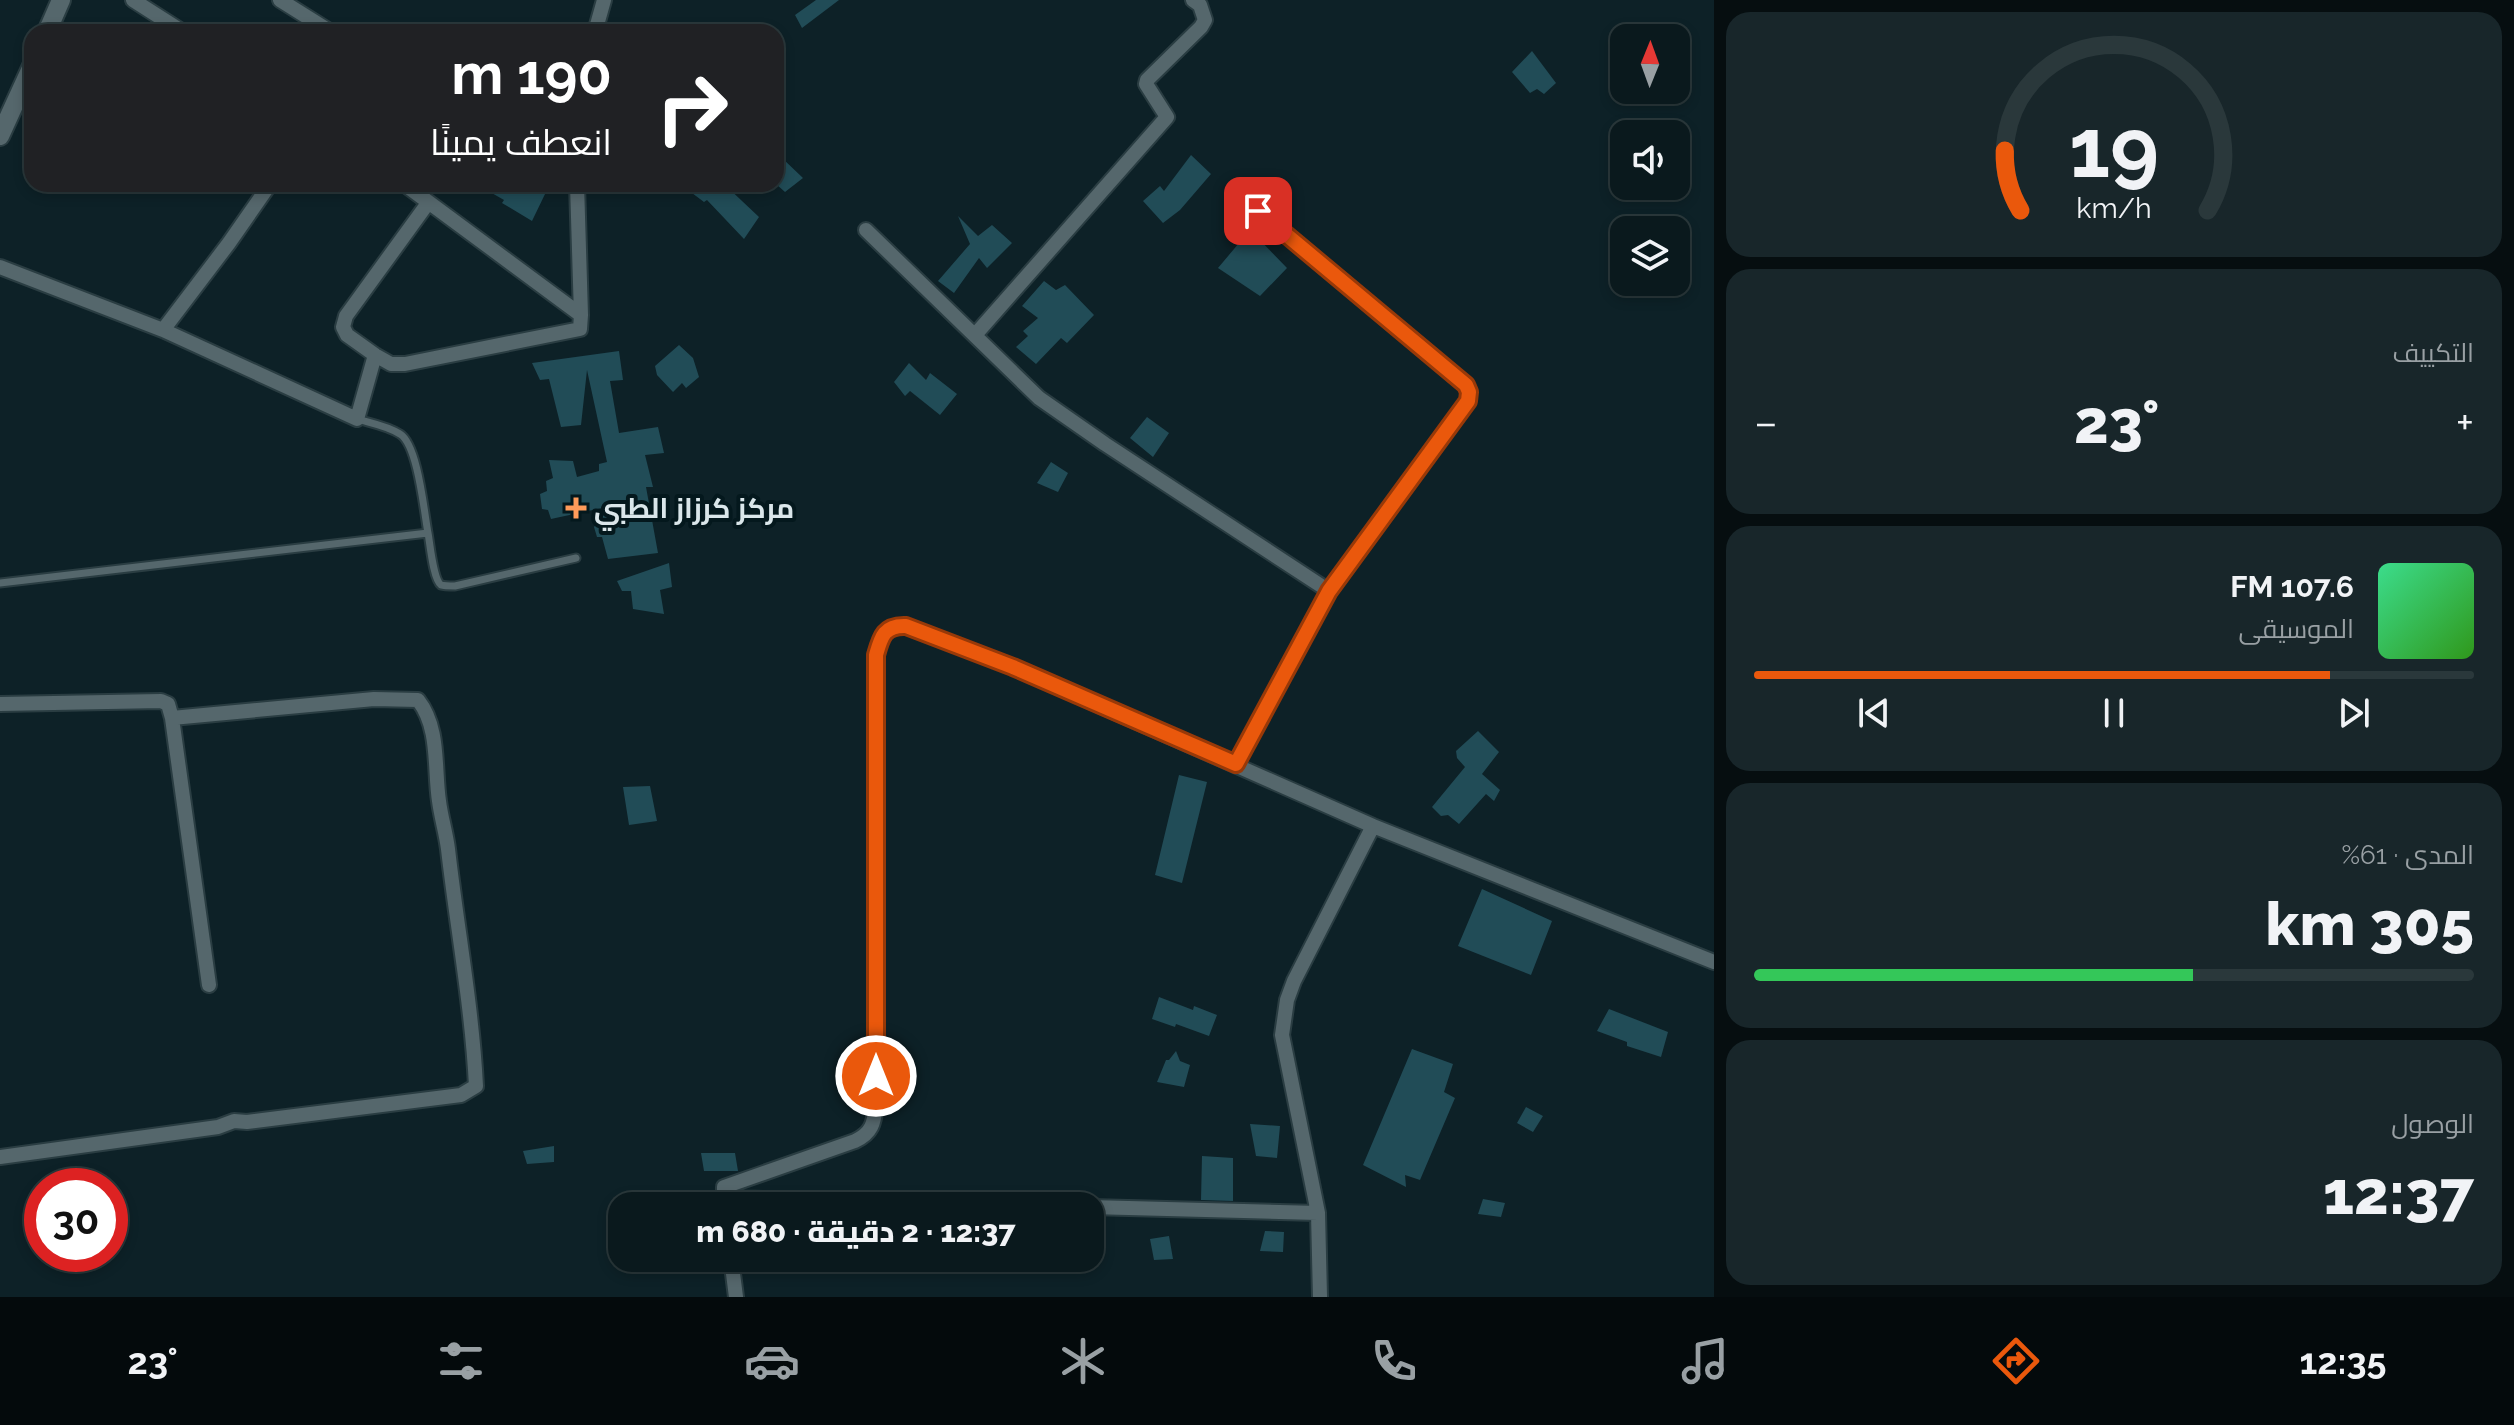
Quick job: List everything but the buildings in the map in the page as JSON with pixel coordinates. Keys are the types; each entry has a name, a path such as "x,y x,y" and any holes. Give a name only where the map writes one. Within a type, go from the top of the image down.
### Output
{"street":[{"path":"50,24 61,0"},
{"path":"133,0 170,24"},
{"path":"280,0 318,24"},
{"path":"597,24 604,0"},
{"path":"975,335 1167,117 1146,84 1205,20 1205,13 1193,0"},
{"path":"0,136 24,84"},
{"path":"163,330 264,192"},
{"path":"414,192 581,315"},
{"path":"428,203 346,316 343,327 347,335 391,364 405,364 580,329 575,192"},
{"path":"1236,764 1329,591 1468,401 1469,392 1466,385 1258,211"},
{"path":"866,230 1039,398 1329,591"},
{"path":"0,267 163,330 357,419 375,355"},
{"path":"724,1192 724,1187 855,1141 871,1130 874,1122 876,655 882,635 888,628 906,626 1013,667 1373,826 1714,962"},
{"path":"0,1157 218,1127 234,1121 247,1122 461,1095 476,1086 473,1028 439,800 432,728 426,710 418,700 374,699 172,718"},
{"path":"0,704 161,701 168,704 209,985"},
{"path":"1320,1297 1318,1213 1282,1035 1287,1000 1294,981 1373,826"},
{"path":"1104,1207 1318,1213"},
{"path":"733,1272 736,1297"}],"lane":[{"path":"357,419 401,434 407,441 416,464 438,581 446,586 455,586 576,558"},
{"path":"0,583 428,533"}],"place":[{"name":"مركز كرزاز الطبي","path":"576,508"}],"route":[{"path":"876,1076 876,655 882,635 888,628 906,626 1013,667 1236,764 1329,591 1468,401 1466,385 1258,211"}]}
